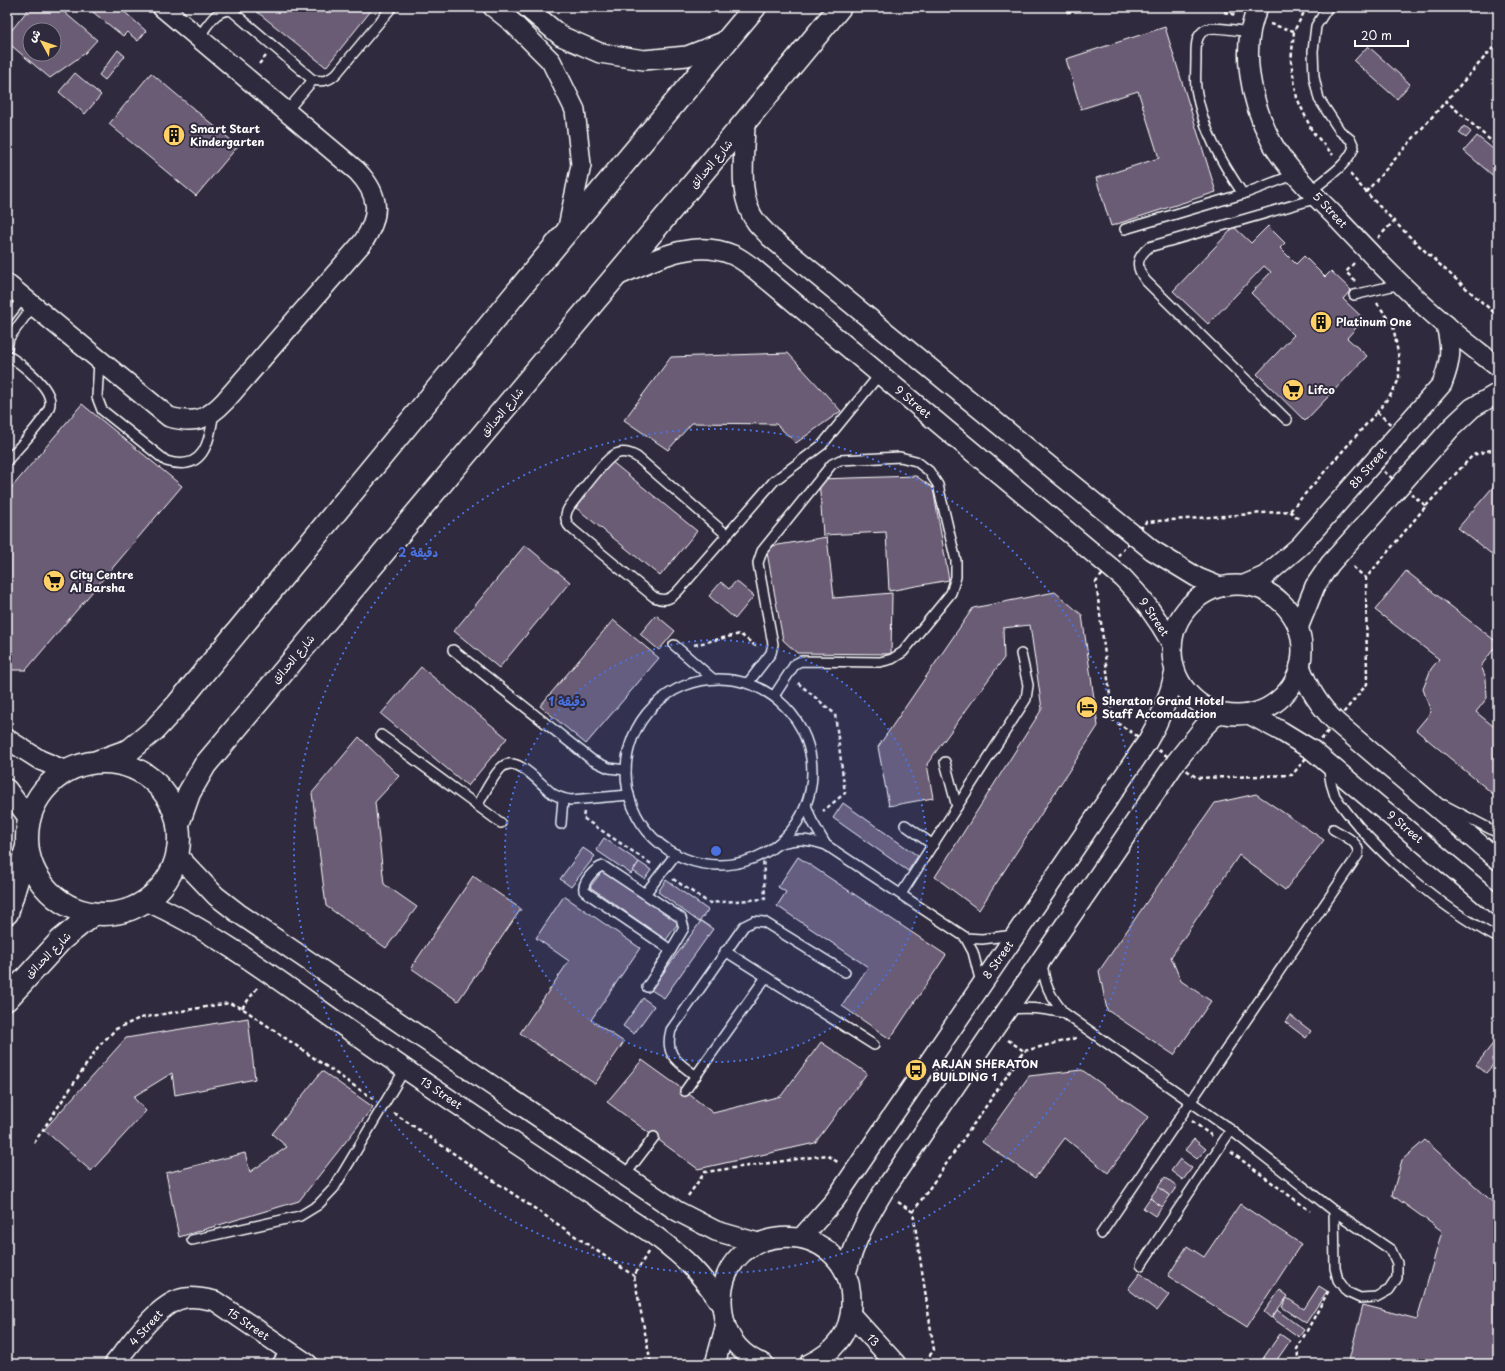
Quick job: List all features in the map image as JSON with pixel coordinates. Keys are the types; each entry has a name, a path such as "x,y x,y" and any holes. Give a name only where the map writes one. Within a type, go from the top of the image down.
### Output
{"street":[{"path":"7,284 169,417 184,421 200,419 214,412 363,242 372,228 376,213 375,197 368,182 357,171 162,7"},
{"path":"493,7 513,23 551,61 575,110 581,165 567,232"},
{"path":"526,7 561,36 600,53 644,60 687,56 728,40"},
{"path":"100,762 130,750 154,730 177,705 567,232 755,7"},
{"name":"شارع الحدائق","path":"178,824 189,793 205,765 746,122 840,7"},
{"name":"5 Street","path":"1258,7 1250,32 1249,65 1256,105 1272,142 1314,195 1367,249 1446,325 1498,367"},
{"path":"746,122 744,187 748,206 757,223 770,237 1135,535 1175,565 1220,587"},
{"name":"9 Street","path":"615,277 669,253 690,249 712,249 733,255 752,266 1109,566 1143,598 1160,621 1172,644"},
{"name":"8b Street","path":"1244,585 1265,576 1300,546 1399,432 1430,400 1442,384 1450,365 1451,345 1446,325"},
{"path":"1298,628 1315,586 1329,566 1452,426 1472,408 1498,393"},
{"path":"1244,585 1267,592 1286,607 1298,628 1302,647 1300,666 1292,684 1280,698 1265,709 1249,714 1233,715 1218,713 1199,704 1185,690 1175,672 1172,644 1180,619 1196,599 1220,587 1244,585"},
{"path":"1300,666 1310,691 1326,713 1414,790 1498,860"},
{"name":"8 Street","path":"801,1238 835,1200 1147,742 1164,708 1175,672"},
{"path":"846,1274 853,1248 863,1224 887,1186 1176,762 1202,728 1218,713"},
{"name":"9 Street","path":"1249,714 1281,731 1312,750 1328,762 1498,906"},
{"path":"7,739 40,760 66,771"},
{"path":"7,912 27,847 29,819 40,794 54,780 66,771 82,764 100,762 116,762 133,768 149,777 163,790 172,806 178,824 179,840 177,855 174,866 162,886 146,901 117,913 93,914 77,910 61,902 48,891 38,877 31,863 27,847"},
{"path":"7,789 29,819"},
{"path":"177,855 216,896 238,913 625,1175 696,1222 716,1231 758,1243"},
{"name":"13 Street","path":"146,901 195,925 405,1070 682,1256 704,1278 720,1303"},
{"name":"شارع الحدائق","path":"7,999 61,940 93,914"},
{"path":"764,1364 754,1361 737,1347 725,1328 720,1303 723,1285 730,1268 742,1254 758,1243 779,1237 801,1238 819,1245 835,1257 846,1274 852,1294 851,1315 846,1332 836,1346 822,1358 809,1364"},
{"name":"15 Street","path":"184,1298 199,1297 215,1301 282,1357 308,1364"},
{"name":"4 Street","path":"114,1364 156,1314 169,1304 184,1298"},
{"name":"13","path":"851,1315 896,1364"},
{"path":"715,1364 725,1328"}],"lane":[{"path":"198,38 217,14 228,10 236,14 313,80 322,82 334,76 392,7"},
{"path":"1287,420 1146,281 1140,273 1138,263 1141,254 1149,247 1314,195 1351,155 1354,147 1351,140 1340,131 1319,99 1314,78 1313,51 1316,26 1328,7"},
{"path":"1243,194 1221,162 1205,126 1196,88 1196,40 1201,33 1208,29 1250,32"},
{"path":"286,112 313,80"},
{"path":"1125,229 1243,194 1296,174"},
{"path":"1354,295 1367,293 1402,283"},
{"path":"7,318 28,302"},
{"path":"7,348 9,338 28,302"},
{"path":"7,355 24,367 46,389 50,396 50,404 43,419 7,461"},
{"path":"100,361 97,397 102,410 166,461 177,465 187,464 197,459 205,451 209,441 214,412"},
{"path":"727,534 637,457 621,453 611,457 607,461 567,510 567,523 572,530 654,597 660,600 668,600 674,596 774,481 822,445 880,374"},
{"path":"748,683 768,657 773,644 759,569 759,556 825,470 832,464 840,460 900,457 916,461 929,471 938,485 956,561 956,577 950,593 903,652 892,659 880,662 801,661 795,664 774,696"},
{"path":"676,647 714,679"},
{"path":"453,650 592,760 609,768 626,770"},
{"path":"901,894 1026,699 1028,685 1021,654"},
{"path":"714,679 731,679 748,683 774,696 792,713 805,734 810,751 812,781 806,805 794,826 778,844 763,854 733,864 714,865 694,862 676,854 660,844 647,830 636,814 629,795 626,770 630,747 639,726 652,708 670,693 691,683 714,679"},
{"path":"380,735 501,823"},
{"path":"945,762 956,807"},
{"path":"1328,762 1330,783 1335,796 1384,852 1407,874 1461,917 1498,938"},
{"path":"477,806 501,767 510,764 519,765 549,791 563,799 571,800 629,795"},
{"path":"1414,790 1498,833"},
{"path":"560,824 563,799"},
{"path":"806,805 812,821 826,845"},
{"path":"905,825 933,845"},
{"path":"1101,1234 1358,855 1359,851 1356,844 1333,829"},
{"path":"778,844 794,839 810,840 826,845 966,938 973,952 981,984"},
{"path":"645,894 676,854"},
{"path":"647,988 671,950 684,928 684,923 677,915 604,866 598,867 583,888 587,894 671,950"},
{"path":"696,1076 676,1060 670,1051 668,1041 674,1026 725,951 744,926 754,921 764,922 845,972"},
{"path":"966,938 988,939 1015,935"},
{"path":"725,951 874,1045"},
{"path":"1042,960 1046,985 1051,997 1064,1013 1231,1130 1334,1211 1391,1250 1397,1263 1397,1278 1389,1290 1376,1297 1360,1298 1347,1292 1337,1275 1335,1268 1334,1211"},
{"path":"685,1091 766,977"},
{"path":"1008,1009 1027,1007 1046,1008 1064,1013"},
{"path":"192,1240 280,1222 300,1216 318,1205 334,1188 405,1070"},
{"path":"1141,1265 1231,1130"},
{"path":"625,1175 654,1136"}],"path":[{"path":"1307,7 1294,31 1291,62 1296,98 1312,131 1393,222 1454,279 1498,316"},
{"path":"1366,192 1445,100 1498,42"},
{"path":"247,79 274,46"},
{"path":"1445,100 1498,147"},
{"path":"1393,222 1346,272 1384,310 1393,325 1398,359 1399,379 1392,393 1290,511 1146,522 1096,582 1113,720 1176,762 1197,778 1292,775 1367,684 1366,578 1426,506 1473,455 1498,448"},
{"path":"1377,412 1407,439 1381,469 1426,506"},
{"path":"676,647 740,634 768,657"},
{"path":"788,674 835,714 845,792 812,821"},
{"path":"7,690 10,692 7,695"},
{"path":"242,1008 268,974"},
{"path":"34,1143 98,1047 116,1029 140,1018 221,1004 236,1004 634,1276"},
{"path":"913,1212 1024,1051 1079,1038"},
{"path":"1183,1115 1316,1215"},
{"path":"1299,1364 1297,1349 1337,1275"}],"building":[{"path":"30,7 58,7 97,40 84,54 50,78 31,62 62,62 62,22 22,22 22,55 7,42 7,36"},
{"path":"76,7 119,7 146,31 138,41 127,32 123,36 89,9"},
{"path":"251,7 374,7 326,67"},
{"path":"1066,7 1092,7 1067,13"},
{"path":"1165,27 1216,192 1111,226 1096,178 1159,158 1138,91 1081,109 1066,59"},
{"path":"1368,46 1410,84 1397,99 1354,61"},
{"path":"118,50 125,56 105,80 99,75"},
{"path":"75,73 101,95 85,114 59,92"},
{"name":"Smart Start Kindergarten","path":"151,73 238,146 196,196 109,124"},
{"path":"1464,126 1471,132 1466,138 1459,133"},
{"path":"1477,136 1498,153 1497,179 1464,151"},
{"name":"Platinum One","path":"1268,226 1285,243 1280,248 1296,264 1304,256 1325,277 1331,271 1351,290 1343,299 1364,319 1347,338 1367,356 1305,421 1257,374 1294,335 1251,293 1271,272 1264,266 1208,324 1173,291 1234,227 1251,243"},
{"path":"788,353 841,411 796,443 776,424 692,423 668,450 624,420 671,357"},
{"name":"City Centre Al Barsha","path":"82,404 182,486 26,670 8,670 7,493"},
{"path":"611,461 697,531 660,576 575,507"},
{"path":"916,476 933,488 949,580 889,591 886,532 823,535 819,479"},
{"path":"1498,481 1498,559 1458,528"},
{"path":"827,537 834,598 892,593 891,654 797,653 783,640 766,547"},
{"path":"525,545 570,582 499,668 454,631"},
{"path":"1406,571 1498,643 1481,666 1486,678 1487,698 1476,712 1498,730 1498,798 1416,730 1431,712 1423,689 1431,669 1439,659 1375,610"},
{"path":"736,581 754,596 735,619 709,596 721,582 729,589"},
{"path":"1055,592 1082,615 1098,726 979,910 935,877 1042,709 1030,625 1003,628 1004,658 927,764 933,798 889,806 878,747 973,608"},
{"path":"656,615 675,631 659,650 640,634"},
{"path":"613,620 659,658 586,744 540,706"},
{"path":"421,667 507,738 468,786 381,714"},
{"path":"359,737 399,776 375,802 384,884 417,907 386,948 326,906 312,793"},
{"path":"1256,794 1324,840 1285,890 1239,855 1171,957 1181,981 1211,1001 1174,1055 1107,1010 1099,971 1215,803"},
{"path":"843,803 918,856 908,871 833,818"},
{"path":"604,838 639,862 631,874 596,850"},
{"path":"583,848 595,856 571,887 560,879"},
{"path":"798,857 946,955 890,1039 842,1006 868,967 777,906 786,892 778,887"},
{"path":"639,862 651,870 645,879 633,871"},
{"path":"603,870 679,922 666,940 590,887"},
{"path":"473,876 521,909 458,1001 411,968"},
{"path":"666,880 708,910 699,922 658,892"},
{"path":"564,896 640,948 591,1020 624,1042 595,1084 520,1033 569,961 536,938"},
{"path":"701,921 713,929 664,998 651,990"},
{"path":"643,998 654,1006 634,1034 623,1026"},
{"path":"1290,1015 1311,1031 1306,1038 1285,1022"},
{"path":"248,1018 255,1079 175,1095 172,1073 133,1097 146,1111 91,1171 44,1130 126,1038"},
{"path":"1495,1041 1498,1044 1498,1059 1486,1073 1476,1065"},
{"path":"821,1042 867,1073 815,1143 698,1169 607,1102 642,1060 713,1113 781,1096"},
{"path":"1082,1070 1148,1117 1108,1173 1065,1138 1035,1178 982,1142 1029,1076"},
{"path":"322,1071 373,1107 299,1201 179,1237 166,1173 245,1153 250,1172 287,1147 272,1134"},
{"path":"1194,1139 1206,1149 1197,1159 1185,1150"},
{"path":"1425,1140 1498,1207 1498,1364 1348,1364 1363,1305 1417,1319 1442,1231 1392,1195 1402,1160"},
{"path":"1180,1159 1192,1168 1183,1180 1171,1171"},
{"path":"1165,1177 1177,1186 1170,1196 1158,1187"},
{"path":"1158,1187 1170,1196 1162,1207 1150,1198"},
{"path":"1150,1198 1162,1207 1155,1216 1143,1208"},
{"path":"1240,1204 1301,1244 1247,1327 1168,1276 1187,1246 1204,1257"},
{"path":"1140,1273 1169,1295 1157,1311 1128,1289"},
{"path":"1319,1286 1327,1291 1306,1323 1282,1307 1287,1298 1304,1309"},
{"path":"1280,1290 1288,1296 1271,1318 1264,1312"},
{"path":"1277,1310 1304,1330 1299,1337 1272,1318"},
{"path":"1280,1334 1290,1341 1274,1364 1267,1364 1262,1360"}],"place":[{"name":"Smart Start Kindergarten","path":"174,135"},
{"name":"Platinum One","path":"1321,322"},
{"name":"Lifco","path":"1293,390"},
{"name":"City Centre Al Barsha","path":"54,581"},
{"name":"Sheraton Grand Hotel Staff Accomadation","path":"1087,707"},
{"name":"ARJAN SHERATON BUILDING 1","path":"916,1070"}]}
